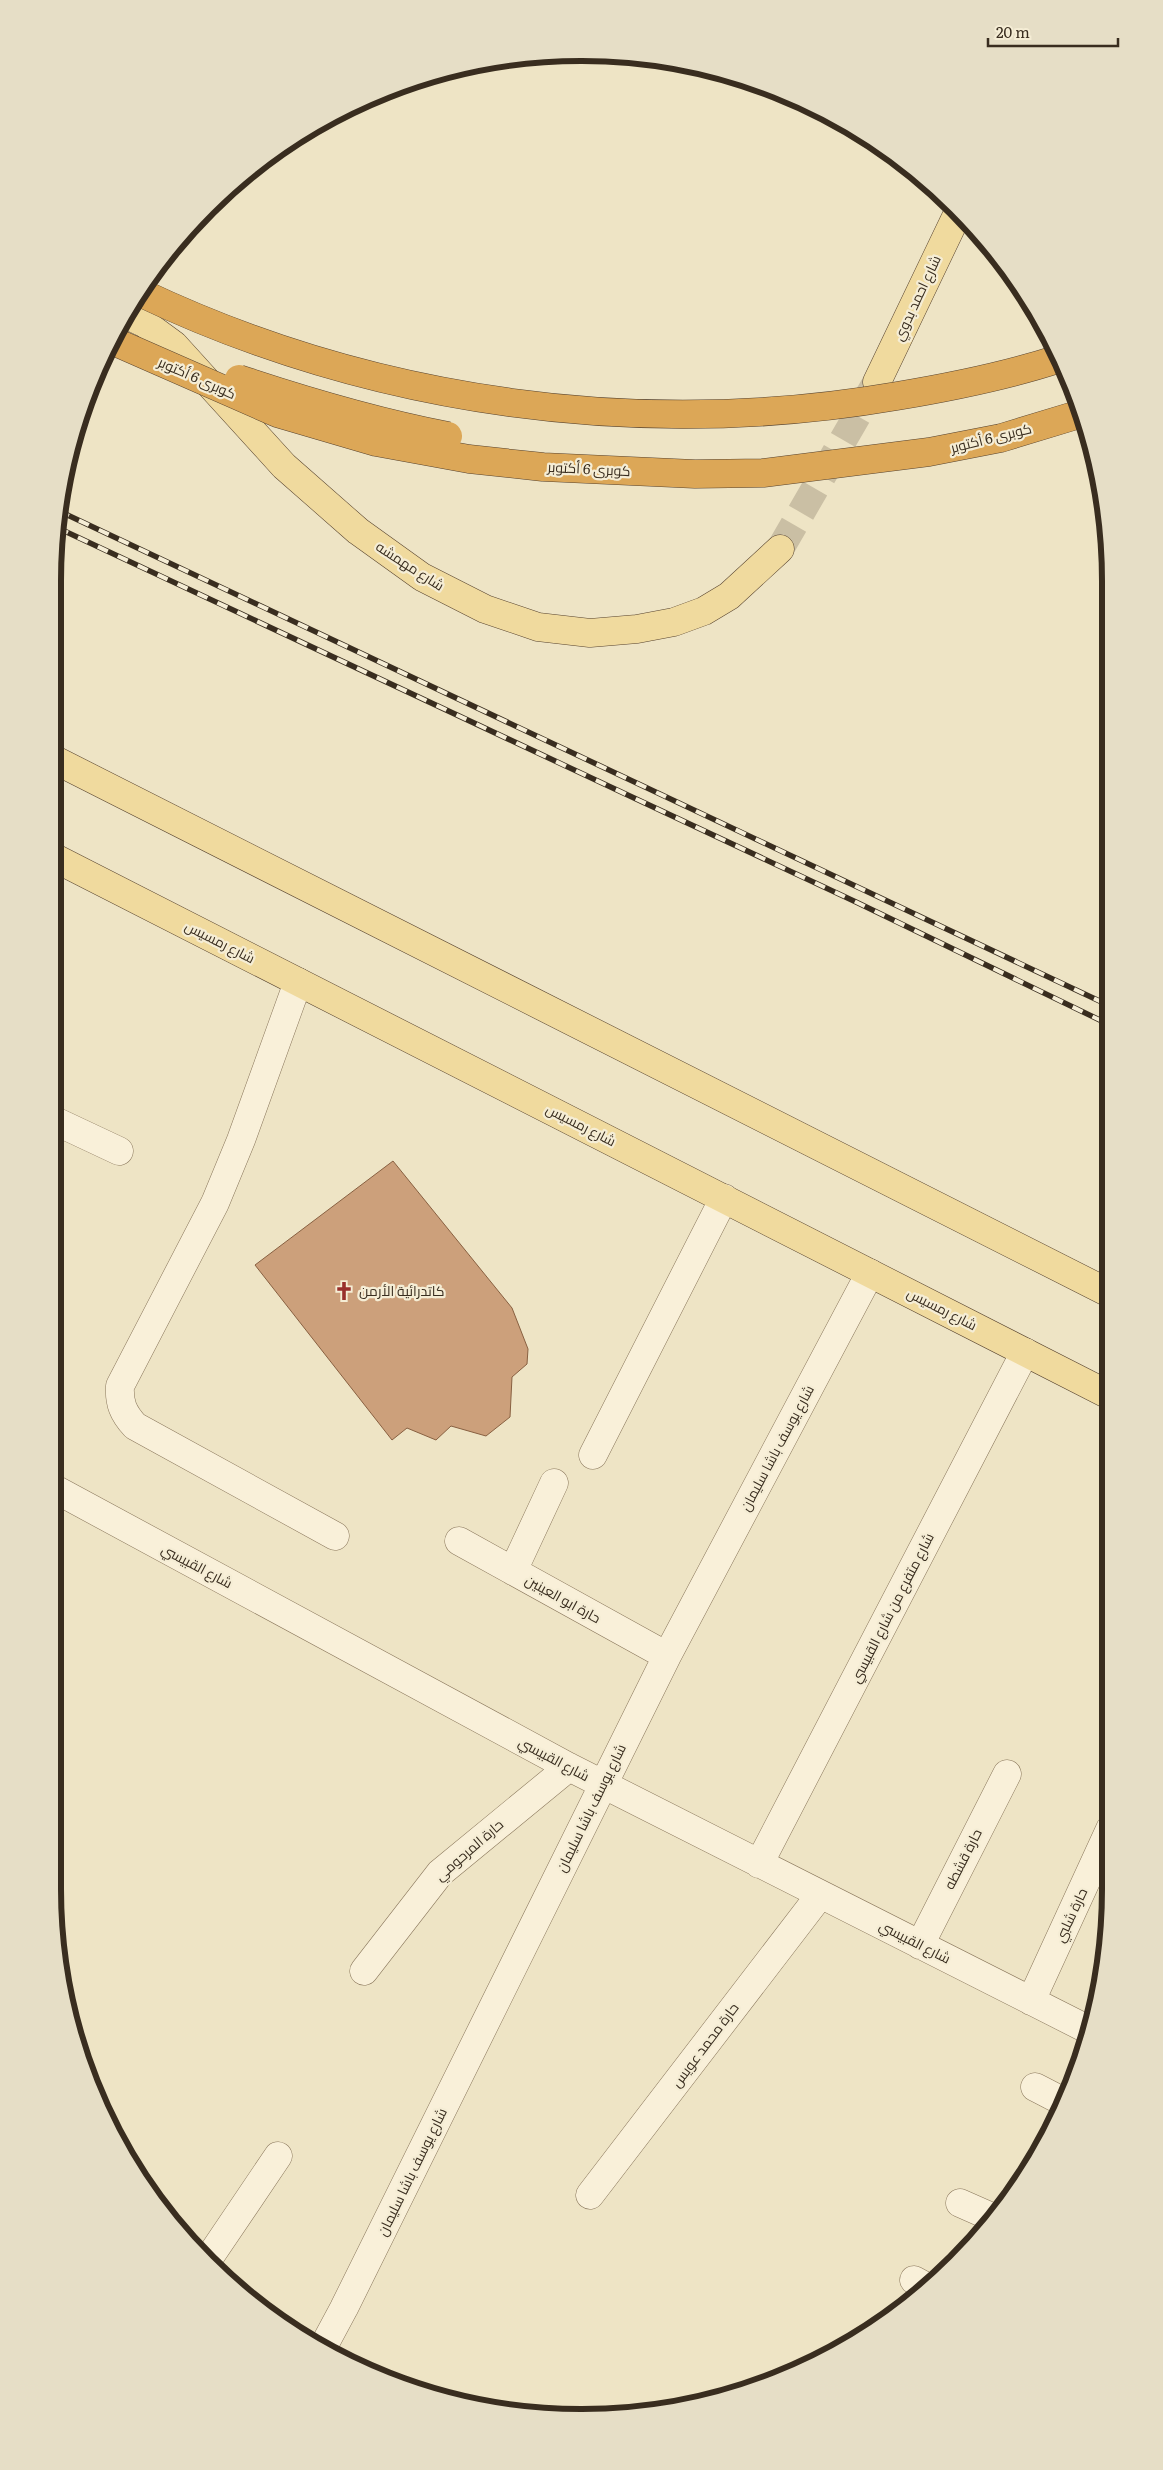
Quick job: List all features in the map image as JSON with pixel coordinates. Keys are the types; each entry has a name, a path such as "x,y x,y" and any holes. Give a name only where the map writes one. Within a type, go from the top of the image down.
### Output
{"highway":[{"path":"147,296 182,312 286,352 394,382 504,403 615,414 726,415 838,406 947,388 1052,360"},
{"path":"125,333 158,348 235,378 314,404 394,426 476,442 559,454 642,462 721,463 798,457 868,448 1004,421 1069,400"},
{"name":"كوبرى 6 أكتوبر","path":"119,344 277,413 358,437 469,459 543,467 695,474 772,472 929,452 1001,438 1075,416"}],"main road":[{"name":"شارع احمد بدوي","path":"877,382 954,219"},
{"name":"شارع مهمشه","path":"133,318 144,323 174,345 284,466 358,531 422,577 485,609 538,627 590,632 637,629 674,622 704,611 729,596 780,549"},
{"path":"61,764 1102,1290"},
{"name":"شارع رمسيس","path":"61,863 1102,1391"}],"street":[{"path":"298,982 241,1140 215,1203 120,1386 119,1400 125,1415 135,1426 335,1536"},
{"path":"61,1124 119,1151"},
{"path":"593,1455 724,1198"},
{"name":"شارع يوسف باشا سليمان","path":"326,2342 667,1656 870,1273"},
{"name":"شارع متفرع من شارع القبيسي","path":"759,1864 1024,1352"},
{"path":"513,1571 554,1483"},
{"name":"شارع القبيسي","path":"61,1493 569,1767 1083,2027"},
{"name":"حارة ابو العينين","path":"459,1541 667,1656"},
{"name":"حارة المرحومي","path":"364,1971 440,1872 569,1767"},
{"name":"حارة قشطه","path":"920,1945 1007,1774"},
{"name":"حارة شلبي","path":"1031,2001 1102,1846"},
{"name":"حارة محمد عويس","path":"590,2195 820,1895"},
{"path":"1035,2087 1057,2099"},
{"path":"212,2254 278,2156"},
{"path":"960,2203 986,2215"}],"building":[{"path":"393,1161 512,1308 528,1349 527,1364 512,1377 510,1417 486,1436 451,1426 436,1440 407,1428 392,1440 255,1265"}],"tunnel":[{"path":"780,549 876,383"}],"railway":[{"path":"66,514 1102,1002"},
{"path":"64,531 856,902 1102,1021"}],"place":[{"name":"كاتدرائية الأرمن","path":"344,1291"}]}
